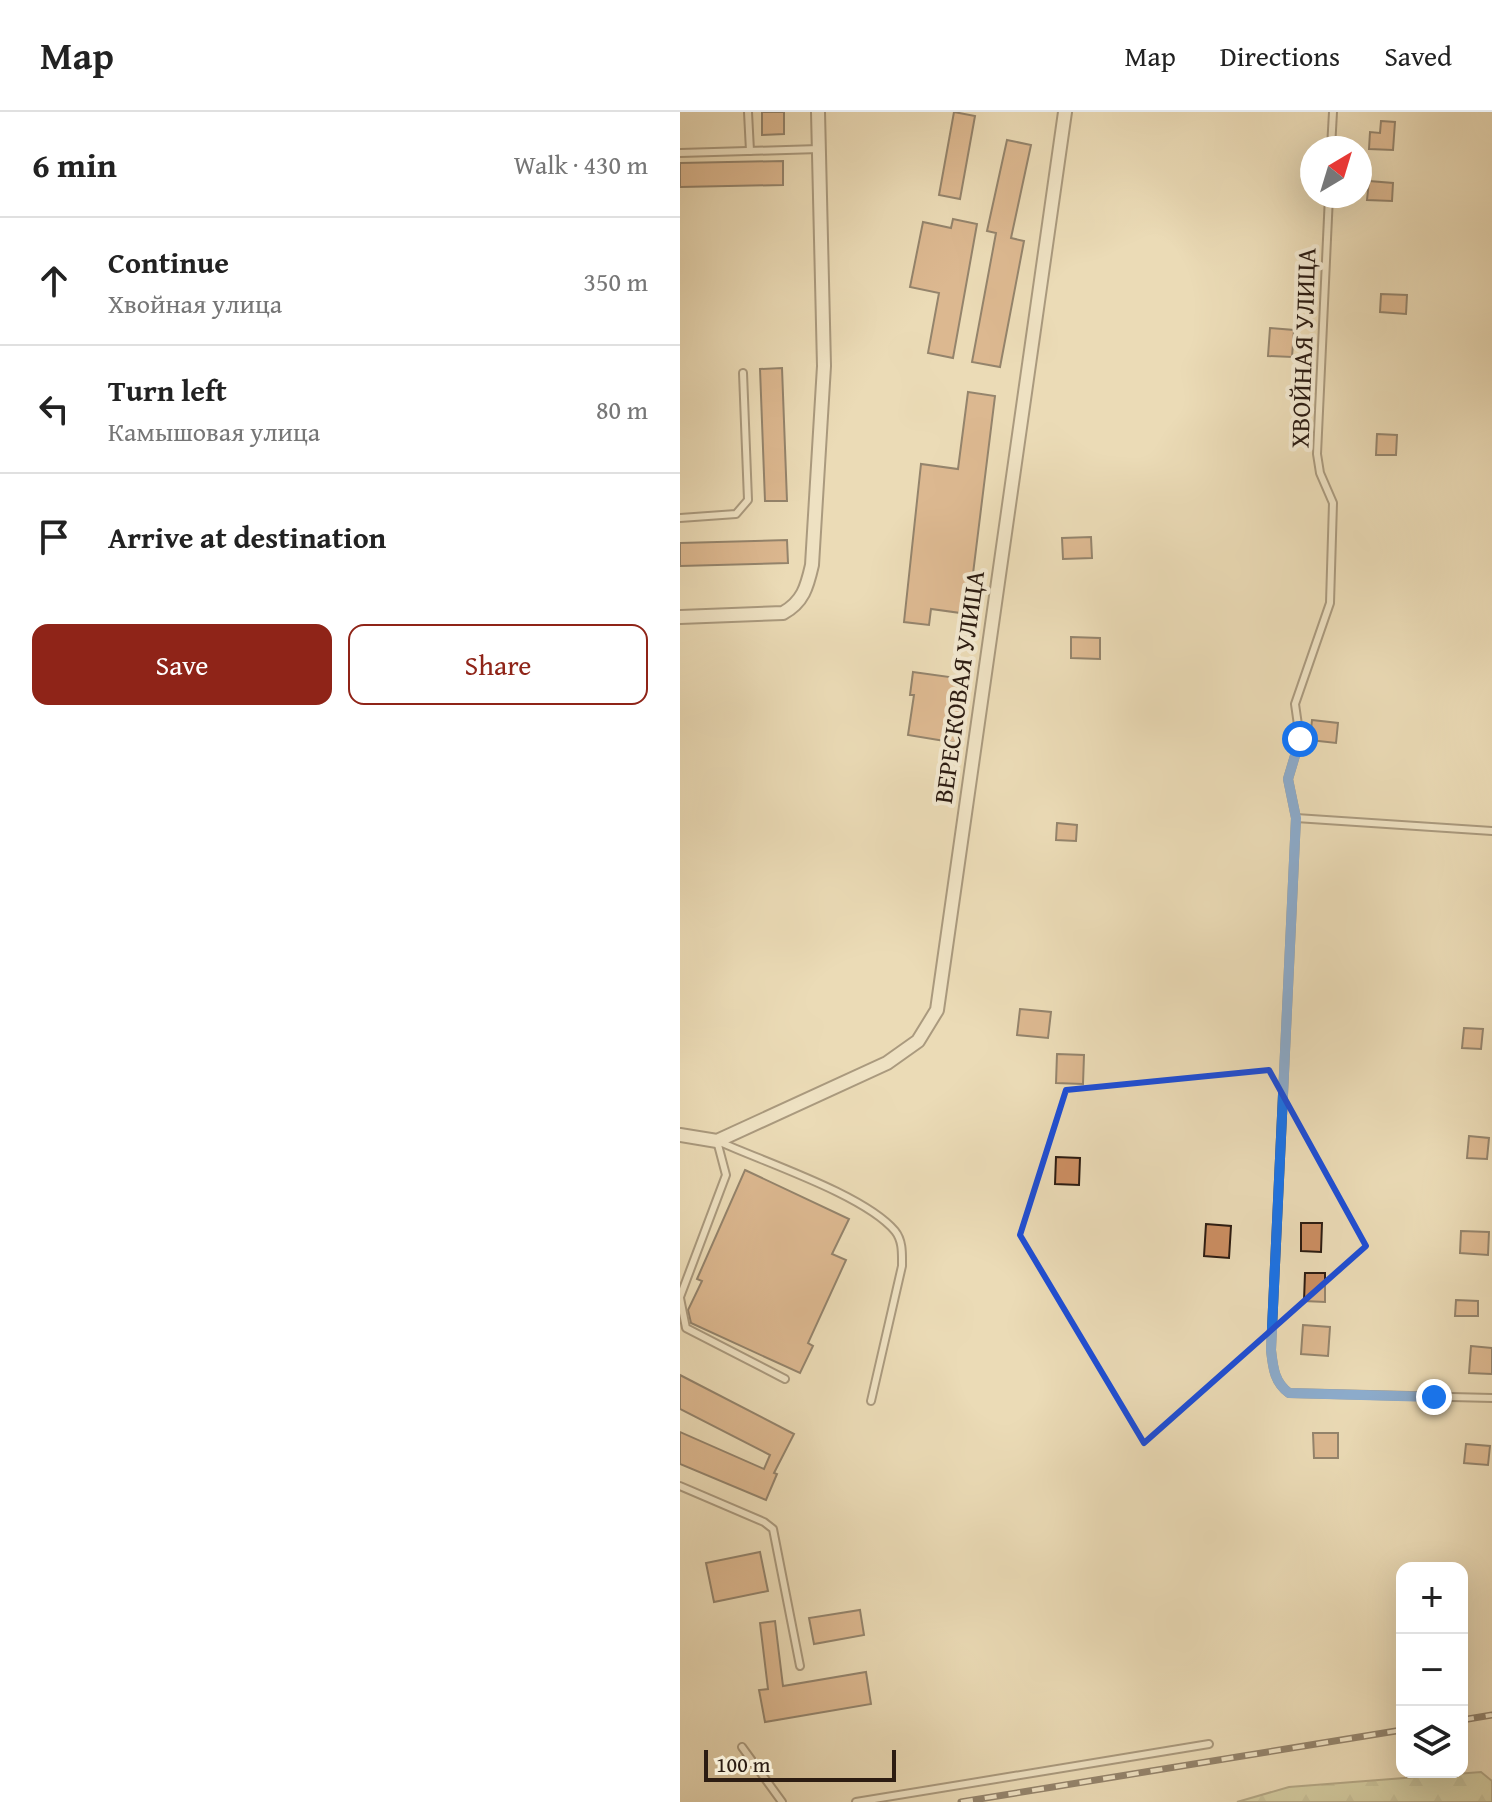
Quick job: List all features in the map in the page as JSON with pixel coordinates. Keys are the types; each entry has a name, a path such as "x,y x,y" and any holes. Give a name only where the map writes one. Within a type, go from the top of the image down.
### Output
{"street":[{"path":"680,617 783,613 797,606 806,588 812,565 824,366 818,112"},
{"name":"ВЕРЕСКОВАЯ УЛИЦА","path":"717,1141 887,1063 918,1041 937,1010 1065,112"},
{"path":"680,1135 717,1141"}],"lane":[{"path":"748,112 750,151"},
{"path":"1332,136 1333,112"},
{"path":"680,153 819,149"},
{"name":"ХВОЙНАЯ УЛИЦА","path":"1328,208 1317,454 1320,473 1333,503 1330,603 1295,704 1300,739 1288,779 1296,818 1271,1350 1277,1380 1289,1393 1492,1398"},
{"path":"680,518 736,514 748,500 743,373"},
{"path":"1296,818 1492,831"},
{"path":"717,1141 726,1175 680,1297 686,1328 785,1379"},
{"path":"717,1141 849,1200 884,1221 897,1233 902,1247 902,1266 871,1401"},
{"path":"680,1486 764,1522 773,1529 800,1666"},
{"path":"856,1802 1209,1744"},
{"path":"742,1747 782,1802"}],"highlighted area":[{"path":"1269,1070 1366,1246 1144,1443 1020,1235 1066,1090"}],"green space":[{"path":"1481,1772 1492,1781 1492,1802 1237,1802 1289,1787 1404,1778 1468,1778 1468,1773"}],"building":[{"path":"762,112 784,112 784,134 762,135"},
{"path":"954,112 975,116 960,199 939,195"},
{"path":"1381,121 1395,122 1393,150 1372,149 1370,132 1380,133"},
{"path":"1007,140 1031,145 1011,238 1024,241 1000,367 972,362 996,233 987,231"},
{"path":"783,161 783,185 680,187 680,163"},
{"path":"1372,181 1393,183 1392,201 1372,200"},
{"path":"953,219 977,224 953,358 928,353 939,293 910,287 923,222 951,228"},
{"path":"1381,294 1407,295 1406,314 1380,312"},
{"path":"1270,328 1294,330 1292,357 1268,356"},
{"path":"782,368 787,501 765,501 760,369"},
{"path":"968,392 995,396 968,614 931,609 929,625 904,622 921,464 958,469"},
{"path":"1377,434 1397,435 1396,455 1376,455"},
{"path":"1091,537 1092,558 1063,559 1062,538"},
{"path":"787,540 788,563 680,566 680,543"},
{"path":"1071,637 1100,638 1100,659 1071,658"},
{"path":"913,672 964,679 957,743 908,735 914,695 910,695"},
{"path":"1312,720 1338,723 1336,743 1310,740"},
{"path":"1057,823 1077,825 1076,841 1056,840"},
{"path":"1020,1009 1051,1012 1048,1038 1017,1035"},
{"path":"1464,1028 1483,1029 1481,1049 1462,1048"},
{"path":"1057,1054 1084,1055 1083,1084 1056,1083"},
{"path":"1469,1136 1489,1138 1487,1159 1467,1158"},
{"path":"1056,1157 1080,1158 1079,1185 1055,1184"},
{"path":"745,1170 849,1219 832,1254 846,1260 808,1343 813,1346 800,1373 691,1323 688,1310 702,1281 697,1279"},
{"path":"1301,1223 1322,1223 1321,1252 1301,1251"},
{"path":"1206,1224 1231,1226 1229,1258 1204,1256"},
{"path":"1461,1231 1489,1232 1488,1255 1460,1253"},
{"path":"1305,1273 1325,1273 1325,1302 1304,1301"},
{"path":"1456,1300 1478,1301 1478,1316 1455,1316"},
{"path":"1303,1325 1330,1327 1328,1356 1301,1354"},
{"path":"1471,1346 1492,1348 1492,1374 1469,1373"},
{"path":"680,1375 794,1434 774,1473 777,1474 766,1500 680,1464 680,1432 764,1469 770,1455 680,1409"},
{"path":"1313,1433 1338,1433 1338,1458 1314,1458"},
{"path":"1466,1444 1490,1446 1488,1465 1464,1463"},
{"path":"760,1552 768,1591 714,1602 706,1563"},
{"path":"860,1610 864,1635 814,1644 809,1618"},
{"path":"775,1621 783,1686 866,1672 871,1704 765,1722 759,1690 768,1689 760,1623"}],"railway":[{"path":"1468,1719 1492,1715"},
{"path":"961,1802 1396,1731"}],"route":[{"path":"1300,739 1288,779 1296,818 1271,1350 1274,1369 1277,1380 1289,1393 1434,1397"}]}
